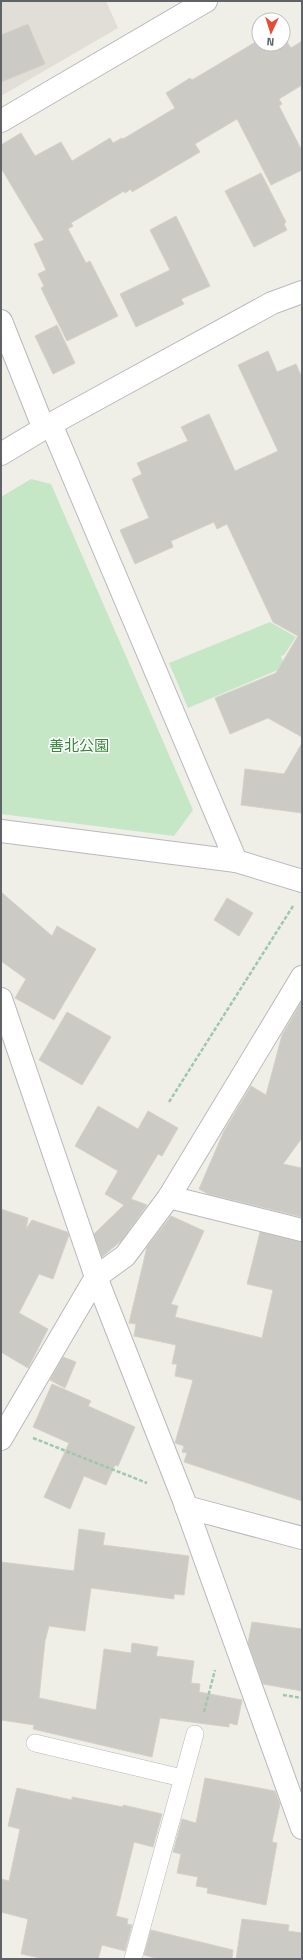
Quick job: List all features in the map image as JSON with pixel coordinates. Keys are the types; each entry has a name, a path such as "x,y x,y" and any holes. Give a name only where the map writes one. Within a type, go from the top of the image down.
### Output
{"street":[{"path":"1,121 206,1"},
{"path":"1,454 48,426 272,303 302,292"},
{"path":"1,320 236,860"},
{"path":"1,831 236,860 302,881"},
{"path":"4,1433 96,1277 125,1256 169,1197 302,977"},
{"path":"1,999 96,1277 185,1503 302,1828"},
{"path":"169,1197 302,1230"},
{"path":"185,1503 302,1538"}],"lane":[{"path":"133,1959 195,1734"},
{"path":"35,1743 182,1778"}],"path":[{"path":"169,1102 294,905"},
{"path":"4,1433 185,1503"},
{"path":"195,1734 201,1726 216,1665"}],"shaded area":[{"path":"1,1 106,1 118,28 1,96"}],"green space":[{"name":"善北公園","path":"31,479 51,484 193,810 174,836 1,814 1,497"},
{"path":"270,622 296,637 284,655 281,656 285,667 188,708 169,663"}],"building":[{"path":"28,24 45,64 1,82 1,35"},
{"path":"302,41 302,85 279,99 282,104 279,106 302,151 302,170 271,185 237,119 195,144 200,152 132,192 131,189 125,193 124,191 71,223 73,226 68,229 86,263 90,261 118,316 67,341 41,288 44,286 38,274 46,270 34,244 44,240 1,168 1,145 21,133 35,156 61,142 72,161 110,138 113,143 122,138 123,139 175,108 166,93 190,78 192,80 251,45 251,52 291,52 291,48"},
{"path":"261,173 286,222 284,224 287,230 254,247 225,191"},
{"path":"176,216 210,286 181,299 184,304 136,327 120,294 170,270 150,230"},
{"path":"57,325 75,363 53,374 35,336"},
{"path":"268,351 277,372 296,364 302,378 302,737 268,718 230,734 215,698 276,673 298,636 273,622 227,524 217,529 214,522 171,541 173,547 135,564 120,530 149,518 132,479 142,474 137,463 188,441 181,427 209,414 235,471 278,451 238,365"},
{"path":"302,743 302,813 241,805 245,769 284,774"},
{"path":"1,892 52,936 57,926 96,949 54,1020 15,998 26,979 1,961"},
{"path":"227,898 253,913 239,936 214,920"},
{"path":"302,1001 302,1138 283,1164 302,1168 302,1217 208,1194 199,1189 224,1131 251,1086 266,1095 282,1035"},
{"path":"67,1012 111,1037 82,1085 39,1060"},
{"path":"98,1106 138,1129 148,1111 178,1128 162,1156 158,1154 131,1199 147,1205 122,1240 102,1257 94,1234 124,1205 105,1194 118,1171 75,1146"},
{"path":"1,1209 28,1218 26,1229 32,1220 67,1232 69,1235 53,1279 39,1274 19,1313 48,1329 28,1368 1,1352"},
{"path":"171,1216 204,1231 171,1304 178,1306 175,1317 262,1338 273,1290 247,1284 260,1232 302,1242 302,1501 184,1462 187,1453 182,1452 184,1446 175,1443 193,1380 175,1376 177,1364 172,1364 176,1345 134,1336 136,1324 129,1323 147,1247"},
{"path":"63,1357 76,1362 65,1388 50,1380"},
{"path":"52,1384 91,1401 88,1406 135,1427 118,1466 115,1465 106,1485 84,1476 70,1509 44,1497 69,1443 33,1427"},
{"path":"79,1529 105,1533 103,1545 189,1556 184,1595 174,1594 174,1599 91,1588 85,1631 49,1626 45,1641 39,1698 96,1710 104,1649 131,1653 132,1643 158,1647 156,1656 194,1661 191,1683 200,1684 199,1692 242,1700 237,1725 229,1723 229,1727 160,1718 152,1757 33,1729 34,1725 1,1720 1,1562 74,1571"},
{"path":"252,1622 302,1629 302,1691 263,1684 248,1643"},
{"path":"205,1778 275,1791 280,1804 272,1842 277,1843 266,1905 207,1893 208,1888 196,1886 198,1877 177,1873 181,1854 173,1852 182,1819 196,1823"},
{"path":"17,1788 72,1800 72,1797 123,1807 123,1805 162,1814 153,1847 134,1842 116,1916 128,1919 127,1924 132,1925 125,1951 102,1945 98,1959 45,1959 21,1954 28,1919 1,1912 1,1879 9,1881 20,1829 8,1826"},
{"path":"242,1919 289,1925 288,1931 302,1933 302,1959 236,1959"},
{"path":"151,1930 233,1950 232,1959 159,1959 144,1955"}]}
